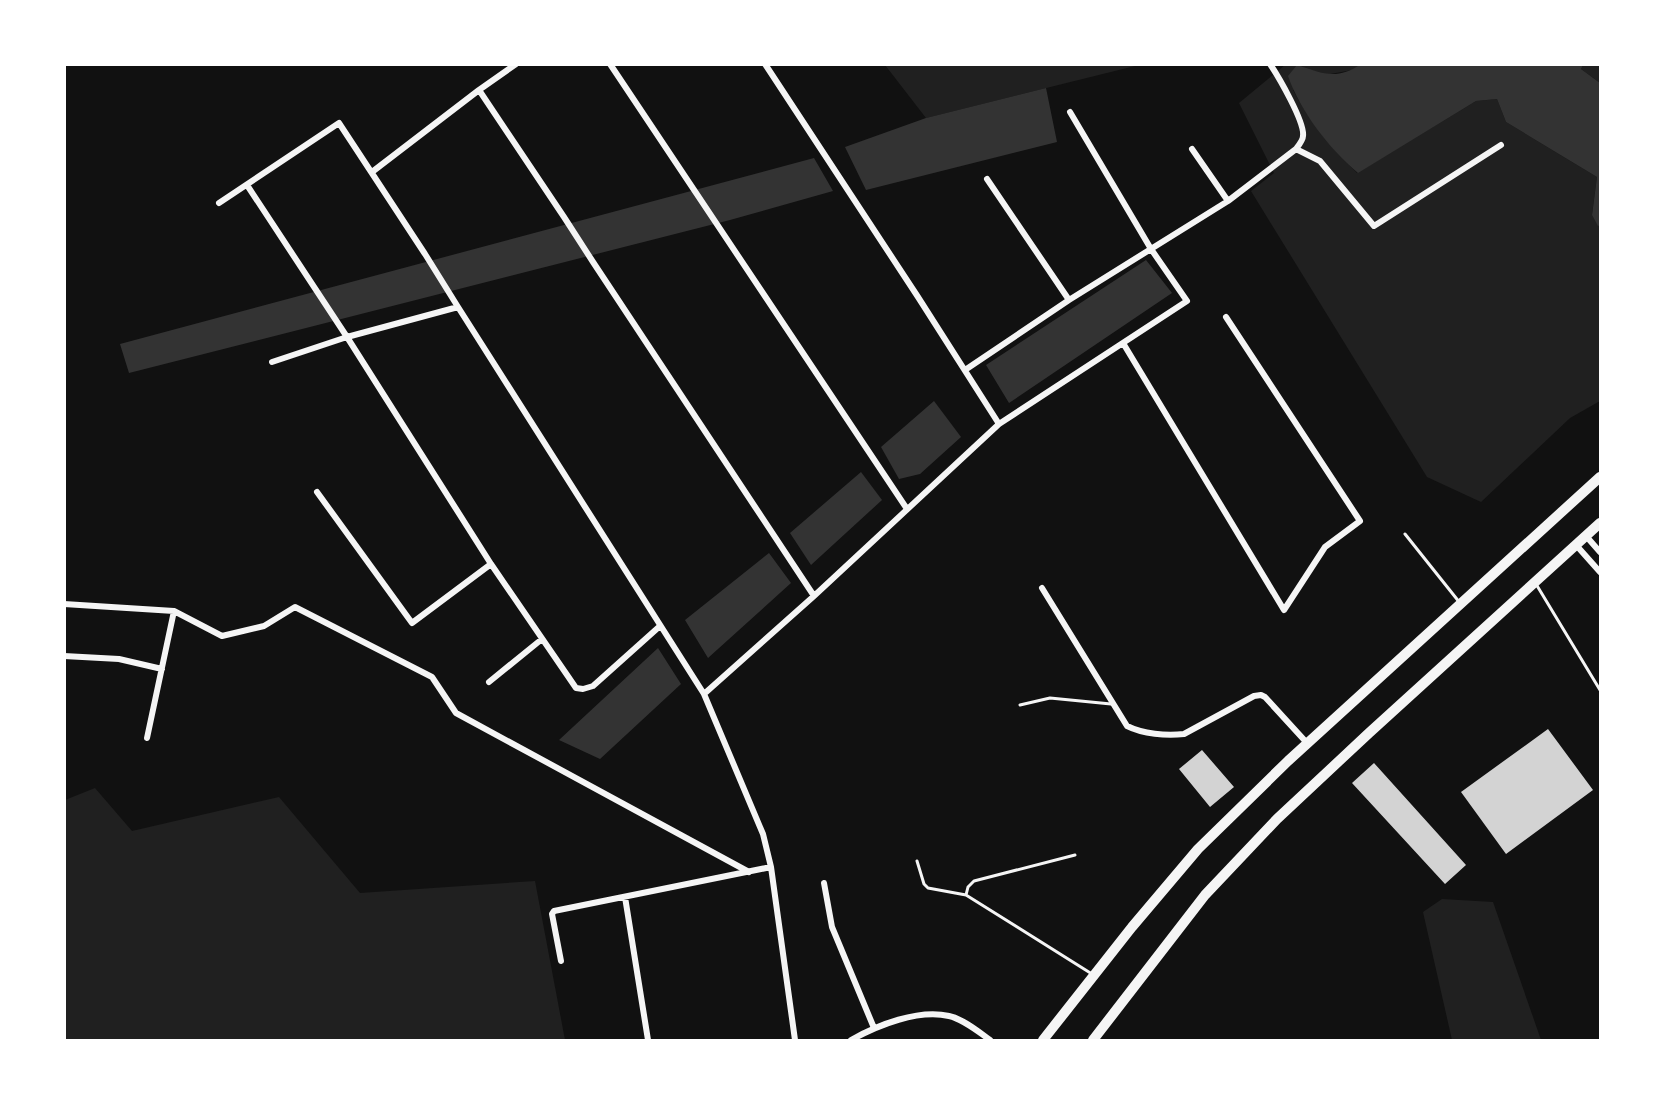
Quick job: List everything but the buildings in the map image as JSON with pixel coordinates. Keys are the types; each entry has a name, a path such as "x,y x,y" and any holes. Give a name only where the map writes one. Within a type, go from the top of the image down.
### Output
{"main road":[{"path":"1043,1041 1131,927 1198,849 1307,743 1600,477"},
{"path":"1096,1040 1205,895 1269,827 1377,725 1600,523"}],"street":[{"path":"372,172 516,64"},
{"path":"610,64 907,509"},
{"path":"765,64 999,424"},
{"path":"965,370 1069,300 1228,201 1296,149 1304,136 1303,127 1280,79 1270,64"},
{"path":"479,90 814,596"},
{"path":"704,694 814,596 999,424 1187,301 1151,249 1070,111"},
{"path":"219,203 339,123 425,254 704,694 763,834 771,867 795,1041"},
{"path":"1296,149 1320,160 1374,226 1502,145"},
{"path":"1192,149 1228,201"},
{"path":"987,179 1069,300"},
{"path":"247,185 347,337 491,564 576,688 583,689 593,686 660,626"},
{"path":"272,362 347,337 458,307"},
{"path":"1123,343 1284,610 1325,547 1360,521 1226,317"},
{"path":"317,492 412,623 491,564"},
{"path":"1586,536 1600,552"},
{"path":"1576,545 1600,572"},
{"path":"1042,588 1127,726 1137,731 1184,734 1254,696 1261,695 1265,696 1307,743"},
{"path":"64,604 174,611 222,636 264,626 295,606 432,677 456,713 749,872"},
{"path":"147,738 174,611"},
{"path":"489,682 542,639"},
{"path":"64,656 119,659 162,669"},
{"path":"561,961 552,914 554,911 771,867"},
{"path":"824,883 832,927 874,1028"},
{"path":"625,897 648,1041"},
{"path":"851,1041 874,1028 923,1015 951,1016 978,1031 990,1041"}],"lane":[{"path":"1405,534 1461,604"},
{"path":"1534,582 1600,690"},
{"path":"1020,705 1050,698 1113,704"},
{"path":"966,895 974,881 1076,855"},
{"path":"917,861 924,884 928,888 966,895 1094,975"}],"shaded area":[{"path":"1361,64 1583,65 1581,69 1600,83 1600,225 1598,226 1592,215 1597,177 1506,122 1497,99 1476,101 1358,173 1317,129 1300,103 1288,76 1297,65 1322,73 1336,74"},
{"path":"885,65 1139,65 926,118"},
{"path":"1285,65 1360,65 1352,70 1325,75 1293,90 1306,113 1322,134 1357,173 1476,101 1497,99 1506,122 1597,177 1592,214 1600,225 1600,401 1570,418 1481,502 1427,477 1251,191 1274,173 1239,103"},
{"path":"1583,65 1600,65 1600,83 1581,69"},
{"path":"1046,88 1057,142 866,190 845,147 926,118"},
{"path":"814,158 833,191 730,220 129,373 120,344"},
{"path":"1146,260 1172,293 1009,403 986,365"},
{"path":"934,401 961,437 920,474 899,479 881,447"},
{"path":"861,472 882,500 811,565 790,533"},
{"path":"769,553 791,583 708,658 685,620"},
{"path":"658,648 681,684 600,759 559,740"},
{"path":"95,788 132,831 279,797 360,893 535,881 565,1040 65,1040 65,800"},
{"path":"1442,899 1493,902 1541,1040 1452,1040 1423,912"}]}
